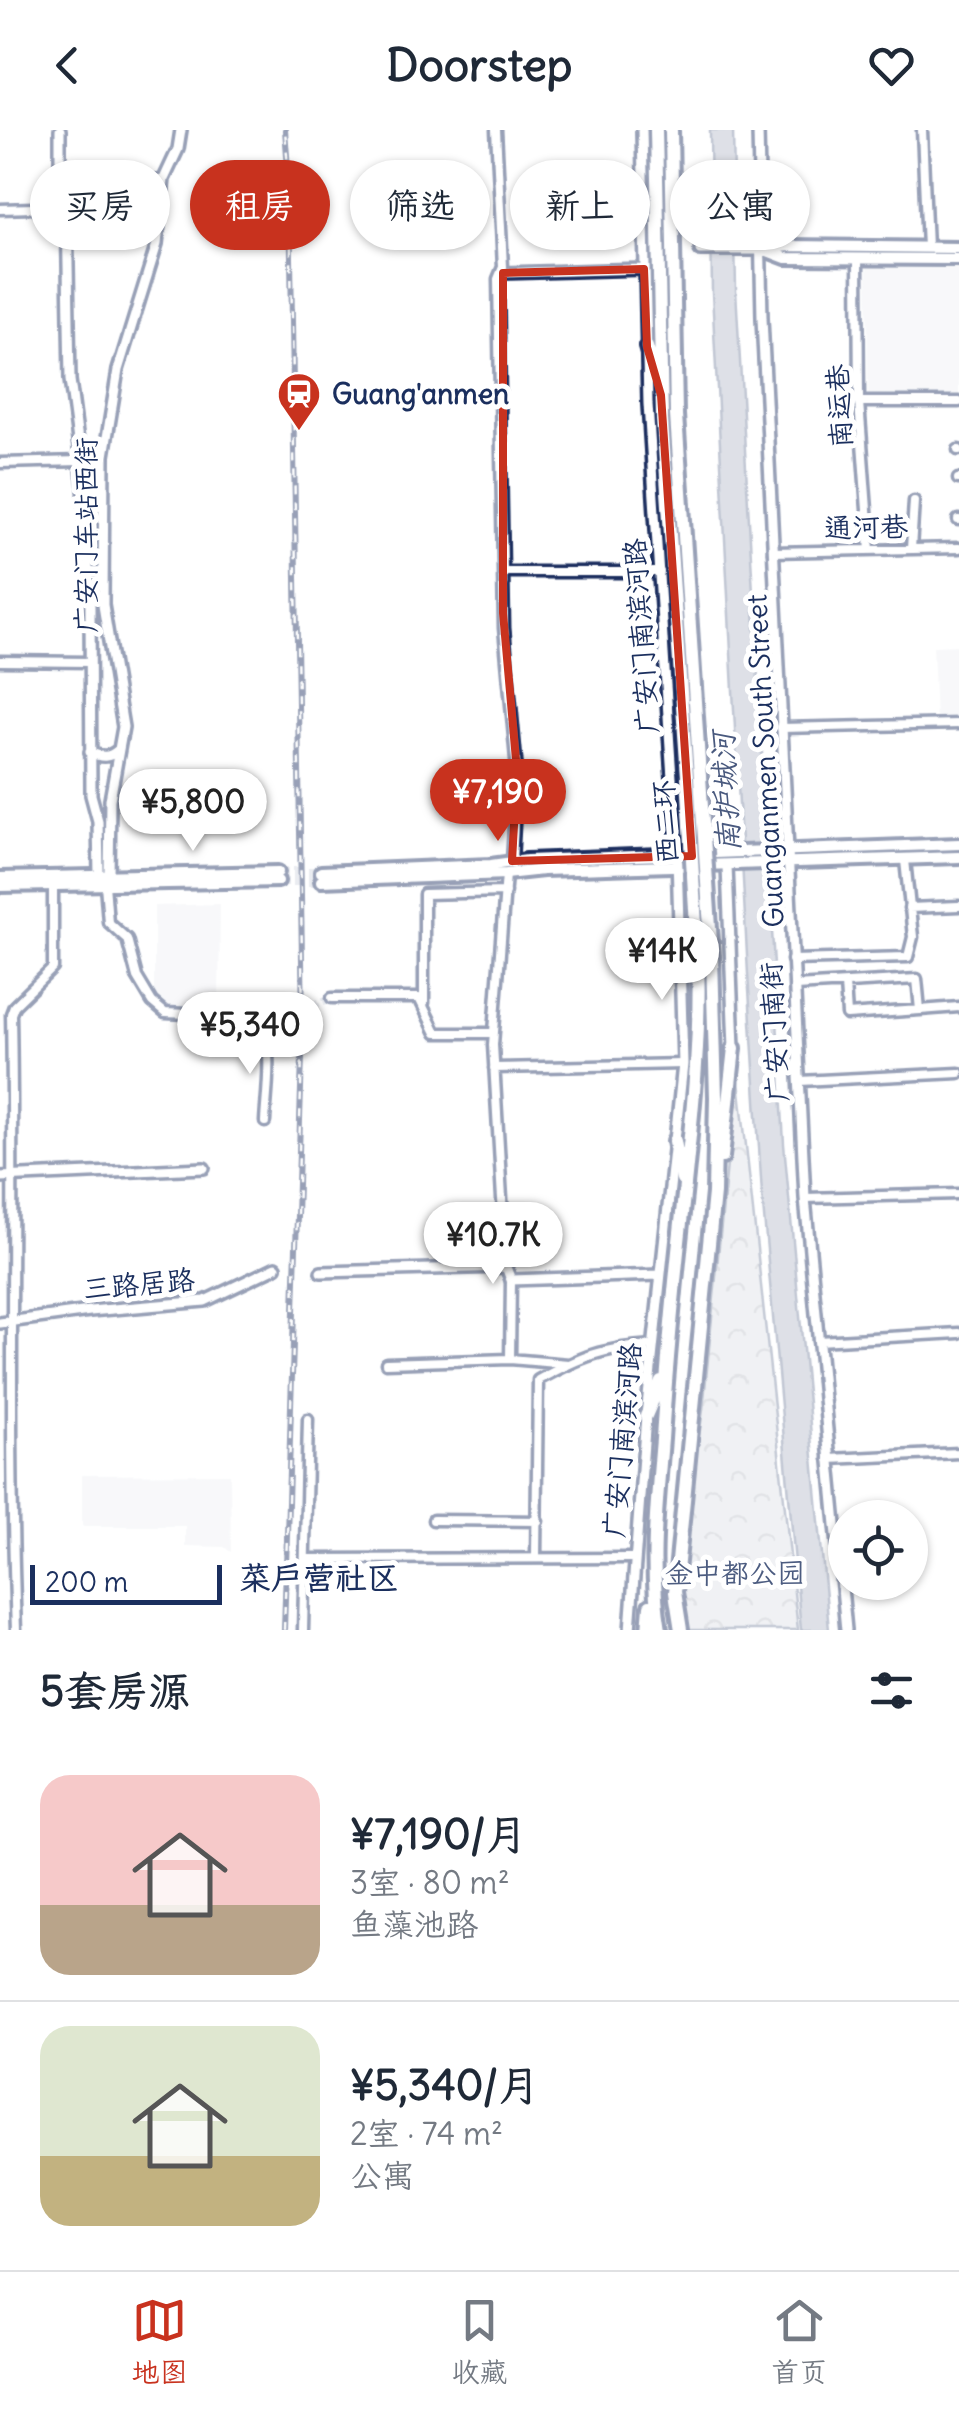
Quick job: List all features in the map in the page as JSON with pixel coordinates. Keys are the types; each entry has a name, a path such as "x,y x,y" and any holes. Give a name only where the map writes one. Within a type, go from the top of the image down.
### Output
{"highway":[{"name":"西二环","path":"656,130 661,395 694,777"},
{"name":"西二环","path":"671,130 677,432 704,959 716,1097 714,1193 675,1592 680,1630"},
{"path":"647,347 661,395"},
{"name":"西二环","path":"651,1629 666,1370 694,1112 704,959"},
{"path":"714,1193 728,1119 734,1048"},
{"path":"674,1141 684,1192"},
{"path":"646,1416 666,1370"},
{"path":"670,1630 675,1592"}],"main road":[{"path":"810,246 959,248"},
{"path":"762,250 786,258 959,259"},
{"path":"677,862 506,874 321,876 512,861 733,862 959,844"},
{"path":"786,858 959,857"},
{"path":"0,878 104,878 122,886 278,877"},
{"path":"0,886 53,885 104,878"}],"street":[{"path":"60,130 60,160"},
{"name":"广安门车站西街","path":"170,166 181,130"},
{"path":"496,130 503,270 498,279 504,628 517,772 512,861"},
{"name":"广安门南滨河路","path":"630,1630 659,1275 683,1064 677,862 647,347 642,130"},
{"name":"Guanganmen South Street","path":"761,130 761,160"},
{"path":"922,130 927,248"},
{"path":"0,209 30,208"},
{"path":"68,250 70,385 84,486 90,606 91,795 98,821 108,922 127,938 137,977 152,1002 173,1016 278,1018"},
{"name":"广安门车站西街","path":"104,878 121,708 103,606 102,482 118,370 155,250"},
{"name":"Guanganmen South Street","path":"762,250 784,728 786,858"},
{"name":"南运巷","path":"858,259 859,402 870,550"},
{"path":"503,270 644,266"},
{"path":"859,402 959,402"},
{"path":"0,463 81,461"},
{"path":"84,486 94,490 102,482"},
{"path":"911,549 914,501"},
{"name":"通河巷","path":"776,552 959,548"},
{"path":"503,572 660,572"},
{"path":"90,606 97,602 103,606"},
{"path":"0,660 90,662"},
{"path":"784,728 959,724"},
{"path":"90,752 112,756 119,749"},
{"name":"广安门南街","path":"786,858 808,1198 848,1630"},
{"path":"795,960 908,957 912,937 905,860"},
{"path":"733,862 734,1048"},
{"path":"506,874 493,1033 506,1267 510,1280 510,1359"},
{"path":"16,1630 5,1323 14,1176 11,1014 14,1006 53,968 53,885"},
{"path":"424,1003 424,894 505,892"},
{"path":"909,908 959,906"},
{"path":"680,949 731,948"},
{"path":"797,986 917,979 920,1010"},
{"path":"845,984 847,1015 959,1007"},
{"path":"332,998 420,998 436,1034 493,1033"},
{"path":"252,1016 263,1024 266,1046 269,1091 265,1122"},
{"path":"494,1068 683,1064"},
{"path":"802,1081 959,1074"},
{"path":"0,1177 204,1168"},
{"path":"808,1198 959,1194"},
{"name":"三路居路","path":"5,1323 90,1310 205,1301 276,1267"},
{"path":"322,1272 506,1267"},
{"path":"510,1280 659,1275"},
{"path":"821,1340 959,1333"},
{"path":"538,1380 586,1354 653,1345"},
{"path":"386,1362 510,1359 568,1364"},
{"path":"534,1361 538,1380 536,1558"},
{"path":"303,1630 308,1419"},
{"path":"837,1500 832,1459 959,1453"},
{"path":"433,1520 538,1521"},
{"path":"305,1560 634,1558"},
{"path":"847,1600 848,1630"}],"highlighted area":[{"path":"644,269 647,347 661,395 692,856 512,861 517,771 503,613 503,273"}],"shaded area":[{"path":"959,266 959,394 868,395 867,267"},
{"path":"959,645 959,720 936,721 933,646"},
{"path":"220,904 219,1008 161,1007 154,997 154,906"},
{"path":"230,1474 231,1552 224,1547 185,1546 185,1526 82,1526 82,1475"}],"green space":[{"name":"金中都公园","path":"737,1062 798,1630 681,1630 675,1593 703,1410"}],"water":[{"path":"710,130 733,130 734,160 710,160"},
{"path":"711,250 735,250 784,1144 829,1630 801,1630 762,1194"}],"tunnel":[{"path":"278,872 321,872"},
{"path":"278,881 321,881"},
{"path":"278,1018 332,998"}],"railway":[{"path":"284,1630 303,1024 290,194 285,130"}],"place":[{"name":"Guang'anmen","path":"299,432"}],"district":[{"name":"菜户营社区","path":"319,1578"}],"water label":[{"name":"南护城河","path":"726,792"}]}
